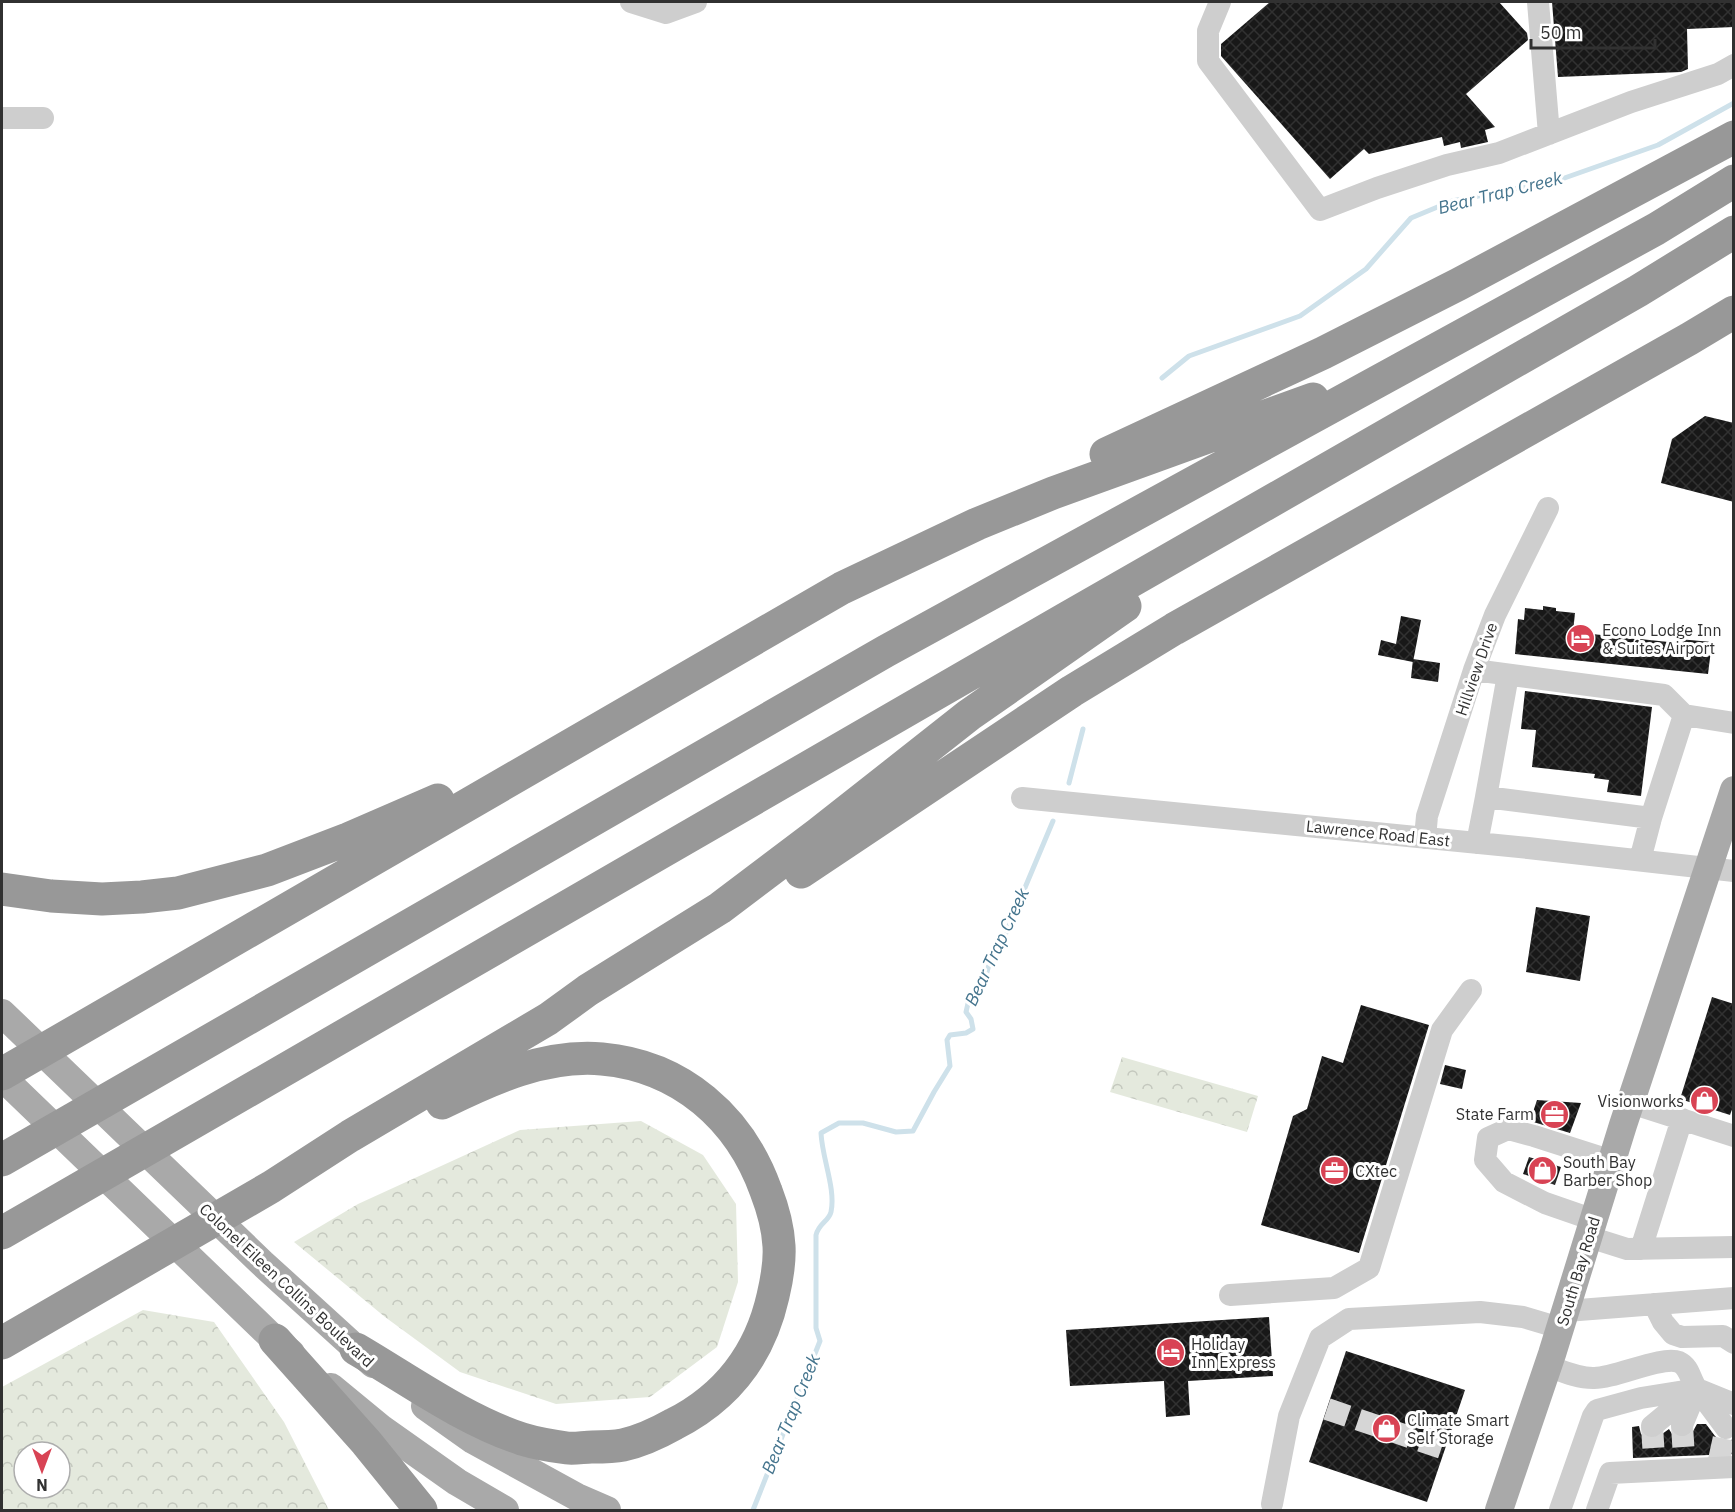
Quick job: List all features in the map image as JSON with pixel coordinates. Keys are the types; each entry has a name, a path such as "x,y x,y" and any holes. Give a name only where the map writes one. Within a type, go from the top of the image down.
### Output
{"highway":[{"path":"977,524 1052,480 1323,353 1449,289 1734,137"},
{"path":"2,1160 886,651 1656,229 1734,181"},
{"path":"2,1233 1638,291 1734,232"},
{"path":"2,1343 271,1187 350,1136 548,1019 588,999 758,901 1072,691 1174,629 1734,312"},
{"path":"2,1076 842,588 977,524 1053,493 1413,363"},
{"path":"548,1019 588,990 720,908 969,715 1296,486"},
{"path":"2,889 51,896 102,899 142,897 178,893 267,870 348,839 588,734"},
{"path":"271,1187 471,1089 511,1073 557,1060 601,1059 643,1066 679,1082 718,1112 738,1135 760,1172 775,1214 779,1245 778,1271 768,1317 750,1358 727,1386 691,1416 653,1435 621,1446 569,1448 523,1440 476,1420 357,1349"},
{"path":"275,1340 366,1442 421,1510"}],"main road":[{"name":"South Bay Road","path":"1499,1510 1548,1366 1631,1103 1721,869 1734,790"},
{"name":"Colonel Eileen Collins Boulevard","path":"2,1013 262,1263 382,1373 473,1440 577,1497 607,1510"},
{"path":"2,1076 275,1340 382,1429 457,1482 505,1510"},
{"path":"1492,1510 1511,1476"}],"street":[{"path":"631,2 666,13 696,2"},
{"path":"1220,2 1208,31 1208,61 1320,210 1447,165 1499,153 1631,102 1718,74 1734,65"},
{"path":"1538,2 1549,134"},
{"path":"2,118 43,118"},
{"name":"Hillview Drive","path":"1425,838 1427,816 1474,670 1495,615 1548,508"},
{"path":"1474,670 1664,695 1684,715 1734,723"},
{"path":"1477,843 1508,675"},
{"path":"1640,860 1684,715"},
{"path":"1486,797 1651,818"},
{"name":"Lawrence Road East","path":"1022,798 1721,869"},
{"path":"1230,1295 1334,1288 1369,1268 1442,1030 1471,990"},
{"path":"1631,1103 1734,1136"},
{"path":"1641,1249 1682,1119"},
{"path":"1612,1161 1508,1129 1488,1138 1485,1160 1504,1182 1628,1250 1734,1247"},
{"path":"1272,1504 1289,1416 1320,1338 1348,1319 1480,1312 1563,1319 1654,1304 1734,1298"},
{"path":"1654,1304 1663,1322 1673,1334 1682,1337 1723,1336 1734,1343"},
{"path":"1548,1366 1577,1376 1593,1378 1676,1361 1687,1369 1697,1389 1730,1423"},
{"path":"1682,1425 1697,1389"},
{"path":"1652,1426 1697,1389"},
{"path":"1560,1510 1597,1410 1641,1398 1697,1389 1734,1404"},
{"path":"1654,1458 1714,1466"},
{"path":"1597,1510 1610,1473 1714,1466"}],"green space":[{"path":"1122,1057 1258,1096 1247,1132 1110,1092"},
{"path":"641,1121 703,1155 736,1204 738,1282 717,1347 650,1397 556,1404 460,1372 385,1317 294,1242 358,1204 520,1130"},
{"path":"143,1310 214,1322 284,1422 329,1510 2,1510 2,1387"}],"building":[{"path":"1270,2 1499,2 1527,33 1528,40 1466,94 1495,127 1485,130 1488,142 1461,148 1460,142 1444,146 1442,137 1369,154 1364,149 1330,179 1221,56 1221,44"},
{"path":"1552,2 1734,2 1734,27 1687,29 1688,69 1681,72 1558,77"},
{"path":"1705,416 1734,423 1734,502 1661,483 1672,439"},
{"name":"Econo Lodge Inn & Suites Airport","path":"1543,606 1556,608 1556,611 1575,613 1573,632 1678,643 1678,639 1712,642 1708,674 1515,654 1518,619 1524,620 1525,608 1543,610"},
{"path":"1401,616 1421,620 1413,662 1378,655 1381,640 1396,644"},
{"path":"1413,659 1440,663 1438,682 1411,678"},
{"path":"1525,691 1652,707 1641,796 1607,792 1609,780 1594,778 1595,774 1532,767 1536,730 1521,729"},
{"path":"1536,907 1590,916 1580,981 1526,972"},
{"path":"1712,997 1734,1004 1734,1104 1730,1115 1680,1099"},
{"name":"CXtec","path":"1361,1005 1429,1025 1359,1253 1261,1225 1293,1116 1307,1109 1322,1056 1343,1063"},
{"path":"1445,1065 1466,1070 1462,1089 1440,1084"},
{"name":"State Farm","path":"1537,1100 1581,1103 1570,1133 1530,1121"},
{"name":"South Bay Barber Shop","path":"1529,1157 1561,1167 1555,1185 1523,1174"},
{"name":"Holiday Inn Express","path":"1269,1317 1273,1376 1188,1381 1190,1415 1166,1417 1164,1381 1070,1386 1066,1330"},
{"name":"Climate Smart Self Storage","path":"1346,1351 1465,1390 1427,1502 1309,1462"},
{"path":"1697,1424 1706,1424 1721,1441 1734,1439 1734,1454 1633,1458 1632,1427 1639,1426 1641,1434 1648,1439 1655,1439 1669,1429 1676,1437 1683,1438 1691,1435"}],"waterway":[{"name":"Bear Trap Creek","path":"1162,378 1189,356 1300,316 1366,269 1411,218 1452,201 1556,181 1658,145 1734,103"},
{"name":"Bear Trap Creek","path":"1069,783 1083,729"},
{"name":"Bear Trap Creek","path":"753,1510 820,1341 816,1328 816,1235 830,1215 832,1203 821,1133 839,1123 863,1123 896,1132 913,1131 950,1066 947,1040 950,1035 966,1033 973,1029 971,1019 966,1012 969,999 983,984 992,956 1003,940 1053,821"}],"tunnel":[{"path":"1327,1409 1445,1449"},
{"path":"1682,1425 1684,1457"},
{"path":"1652,1426 1654,1458"},
{"path":"1719,1460 1726,1428"}],"place":[{"name":"Econo Lodge Inn & Suites Airport","path":"1581,639"},
{"name":"Visionworks","path":"1705,1101"},
{"name":"State Farm","path":"1555,1114"},
{"name":"CXtec","path":"1334,1171"},
{"name":"South Bay Barber Shop","path":"1542,1171"},
{"name":"Holiday Inn Express","path":"1170,1353"},
{"name":"Climate Smart Self Storage","path":"1386,1429"}]}
